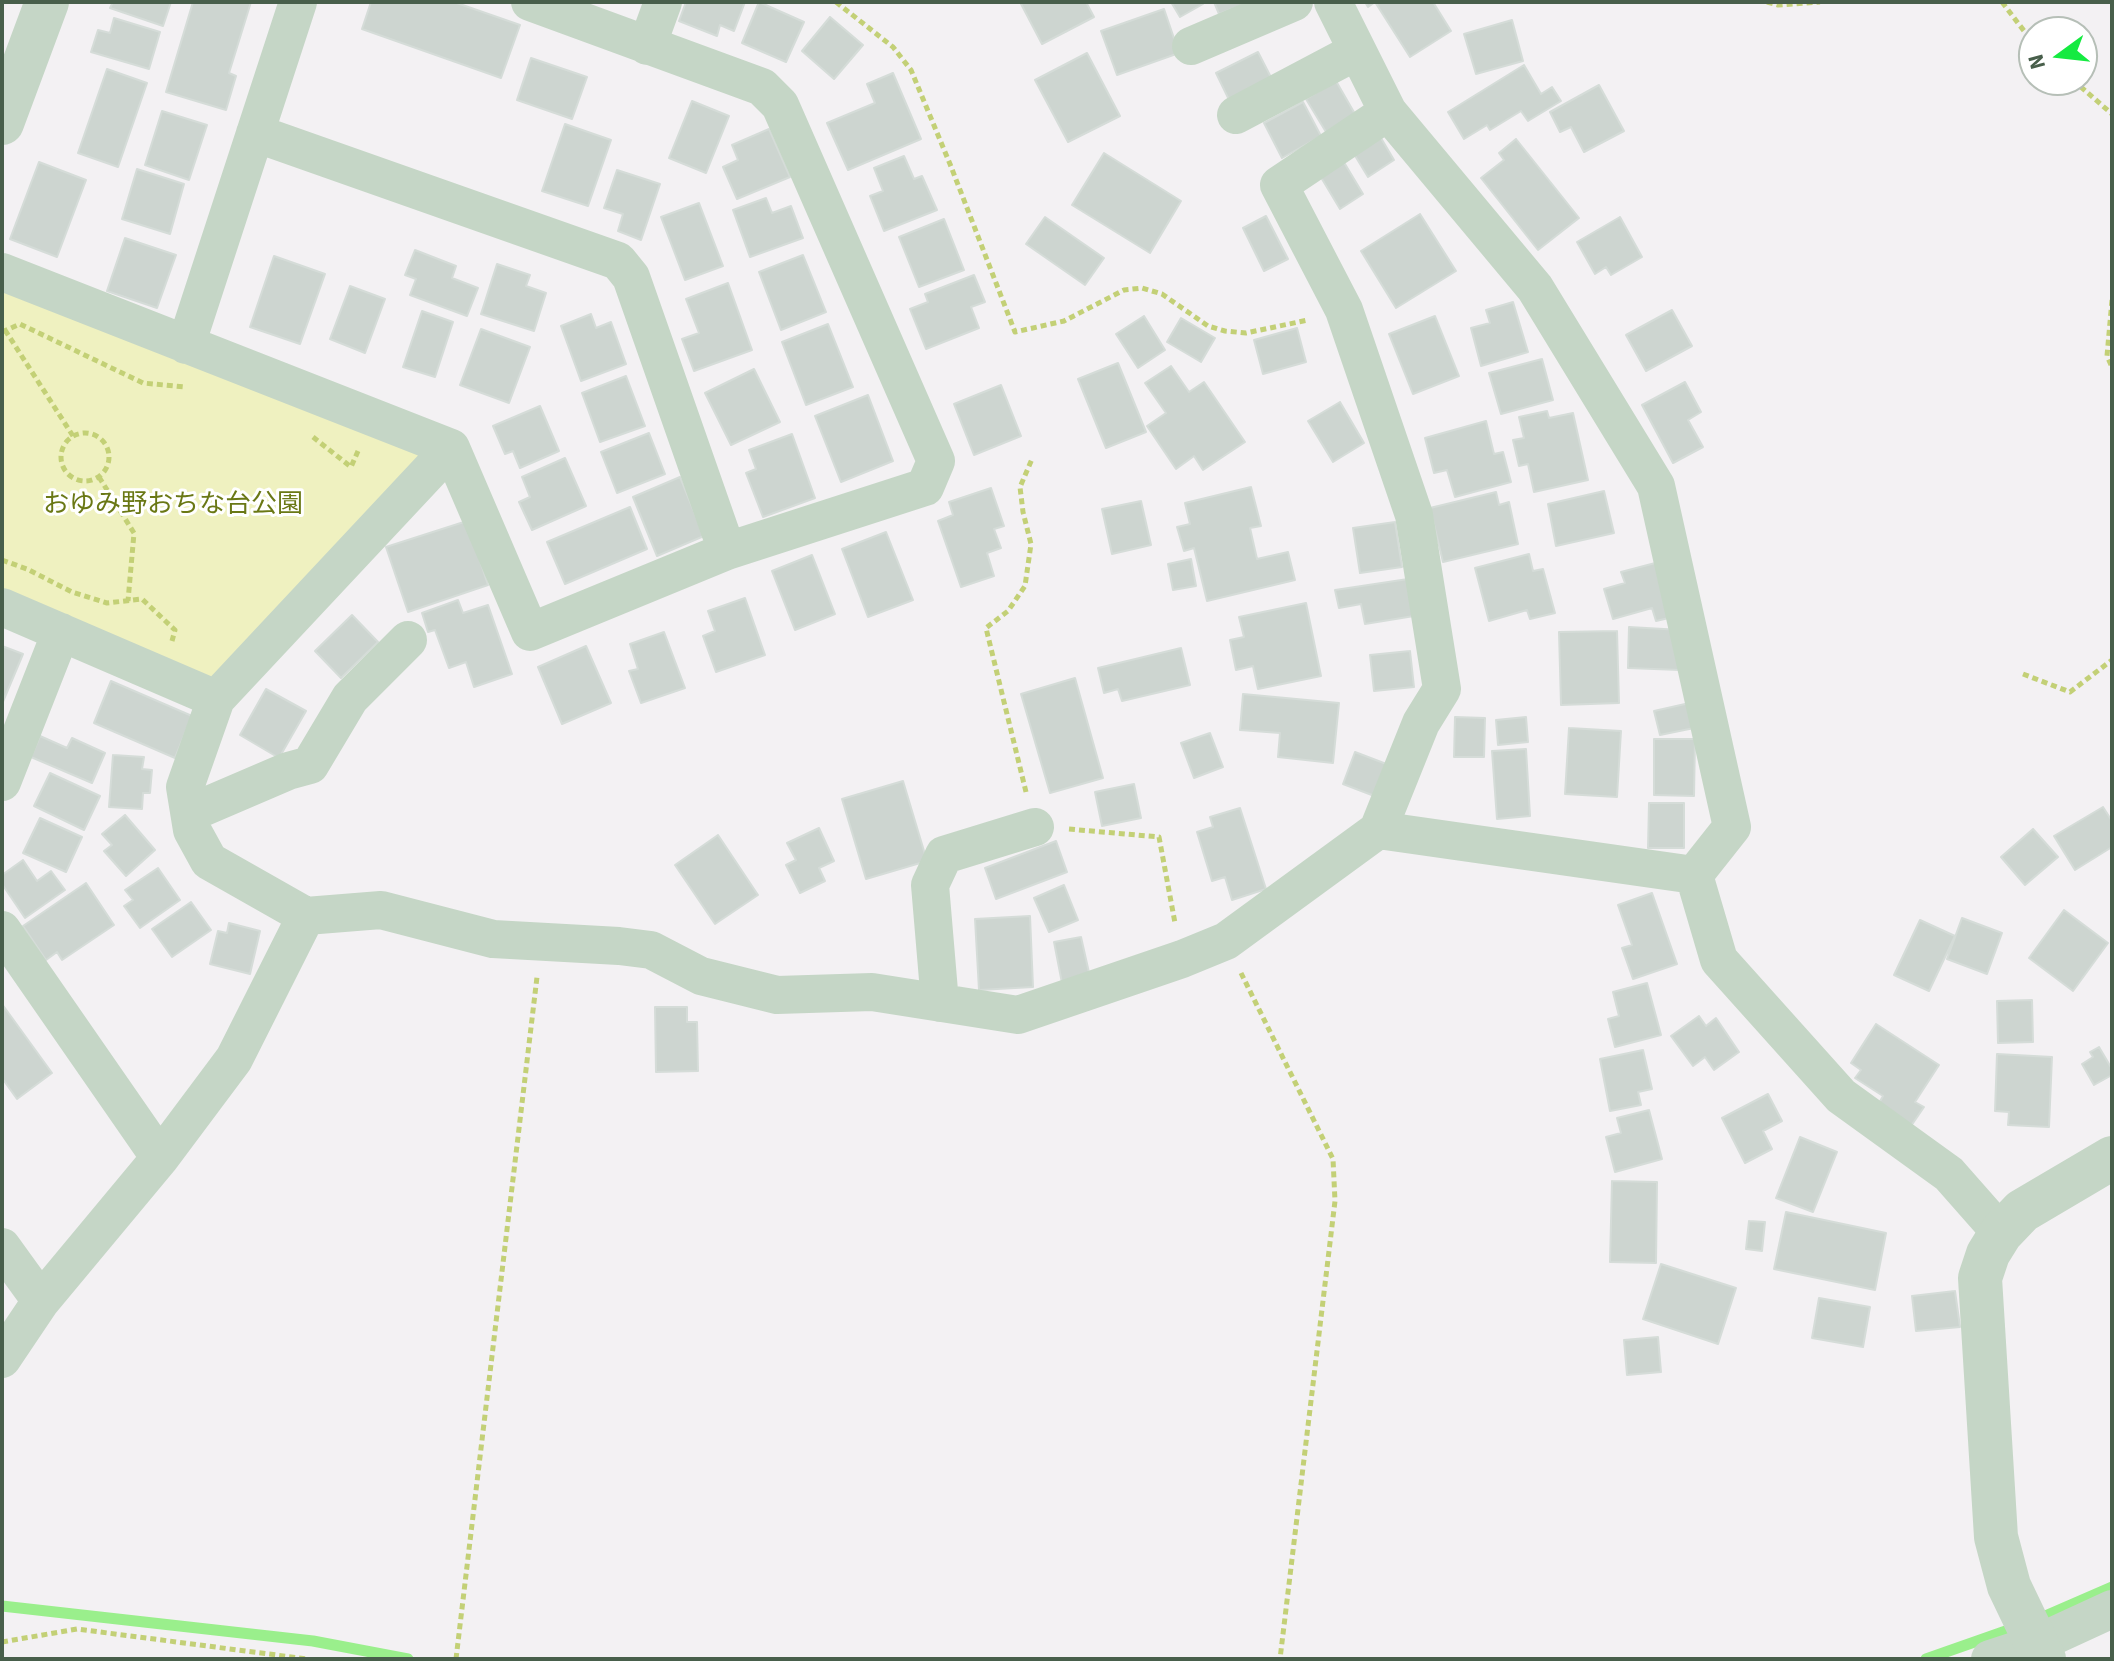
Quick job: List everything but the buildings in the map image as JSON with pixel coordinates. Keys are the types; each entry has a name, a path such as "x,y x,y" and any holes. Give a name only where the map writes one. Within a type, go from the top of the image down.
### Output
{"street":[{"path":"2,123 47,2"},
{"path":"186,345 298,2"},
{"path":"2,272 451,448 530,632 727,551 925,487 936,461 780,105 762,87 530,2"},
{"path":"647,46 663,2"},
{"path":"1191,46 1294,2"},
{"path":"1333,2 1388,112 1535,288 1656,486 1732,827 1694,875"},
{"path":"1236,115 1357,51"},
{"path":"451,448 216,699 185,787 192,830 209,861 306,916 381,910 493,939 651,950 701,976 777,995 872,992 1018,1015 1182,959 1226,941 1378,830 1421,723 1442,689 1414,515 1344,310 1279,185 1388,112"},
{"path":"255,133 618,261 631,277 727,551"},
{"path":"2,607 216,699"},
{"path":"2,782 61,632"},
{"path":"190,813 288,771 310,765 350,698 408,640"},
{"path":"940,1003 930,885 944,855 1035,827"},
{"path":"1378,830 1694,875"},
{"path":"1694,875 1719,960 1841,1096 1949,1174 2001,1233"},
{"path":"2,1359 41,1301 160,1158 234,1059 306,916"},
{"path":"2,930 160,1158"},
{"path":"2040,1652 2009,1586 1996,1537 1980,1278 1988,1254 2001,1233 2022,1211 2112,1158"},
{"path":"2,1247 41,1301"},
{"path":"1990,1659 2040,1652 2112,1609"}],"path":[{"path":"836,2 893,47 911,70 1015,332 1064,321 1124,290 1142,288 1162,294 1208,326 1225,331 1246,333 1275,328 1344,310"},
{"path":"1767,2 1778,5 1820,2"},
{"path":"2002,2 2018,23"},
{"path":"2091,96 2112,114"},
{"path":"2112,300 2107,356 2112,367"},
{"path":"73,436 4,331 20,324 143,383 187,387"},
{"path":"302,432 315,438 351,467 373,417"},
{"path":"83,433 95,435 105,443 109,455 107,467 99,477 82,481 66,472 62,452 73,436 83,433"},
{"path":"1032,459 1020,487 1031,544 1025,586 1008,611 986,628 1035,827 1159,837 1182,959"},
{"path":"99,477 134,533 128,601"},
{"path":"2,560 72,592 107,603 142,599 175,630 161,675"},
{"path":"2023,674 2070,692 2112,660"},
{"path":"456,1659 542,941"},
{"path":"1226,941 1333,1159 1335,1201 1280,1659"},
{"path":"2,1642 77,1629 307,1659"}],"green space":[{"name":"おゆみ野おちな台公園","path":"2,286 432,450 213,679 2,591"}],"waterway":[{"path":"2036,1620 2112,1587"},
{"path":"2,1606 313,1641 408,1659"},
{"path":"1926,1659 2020,1626"}]}
